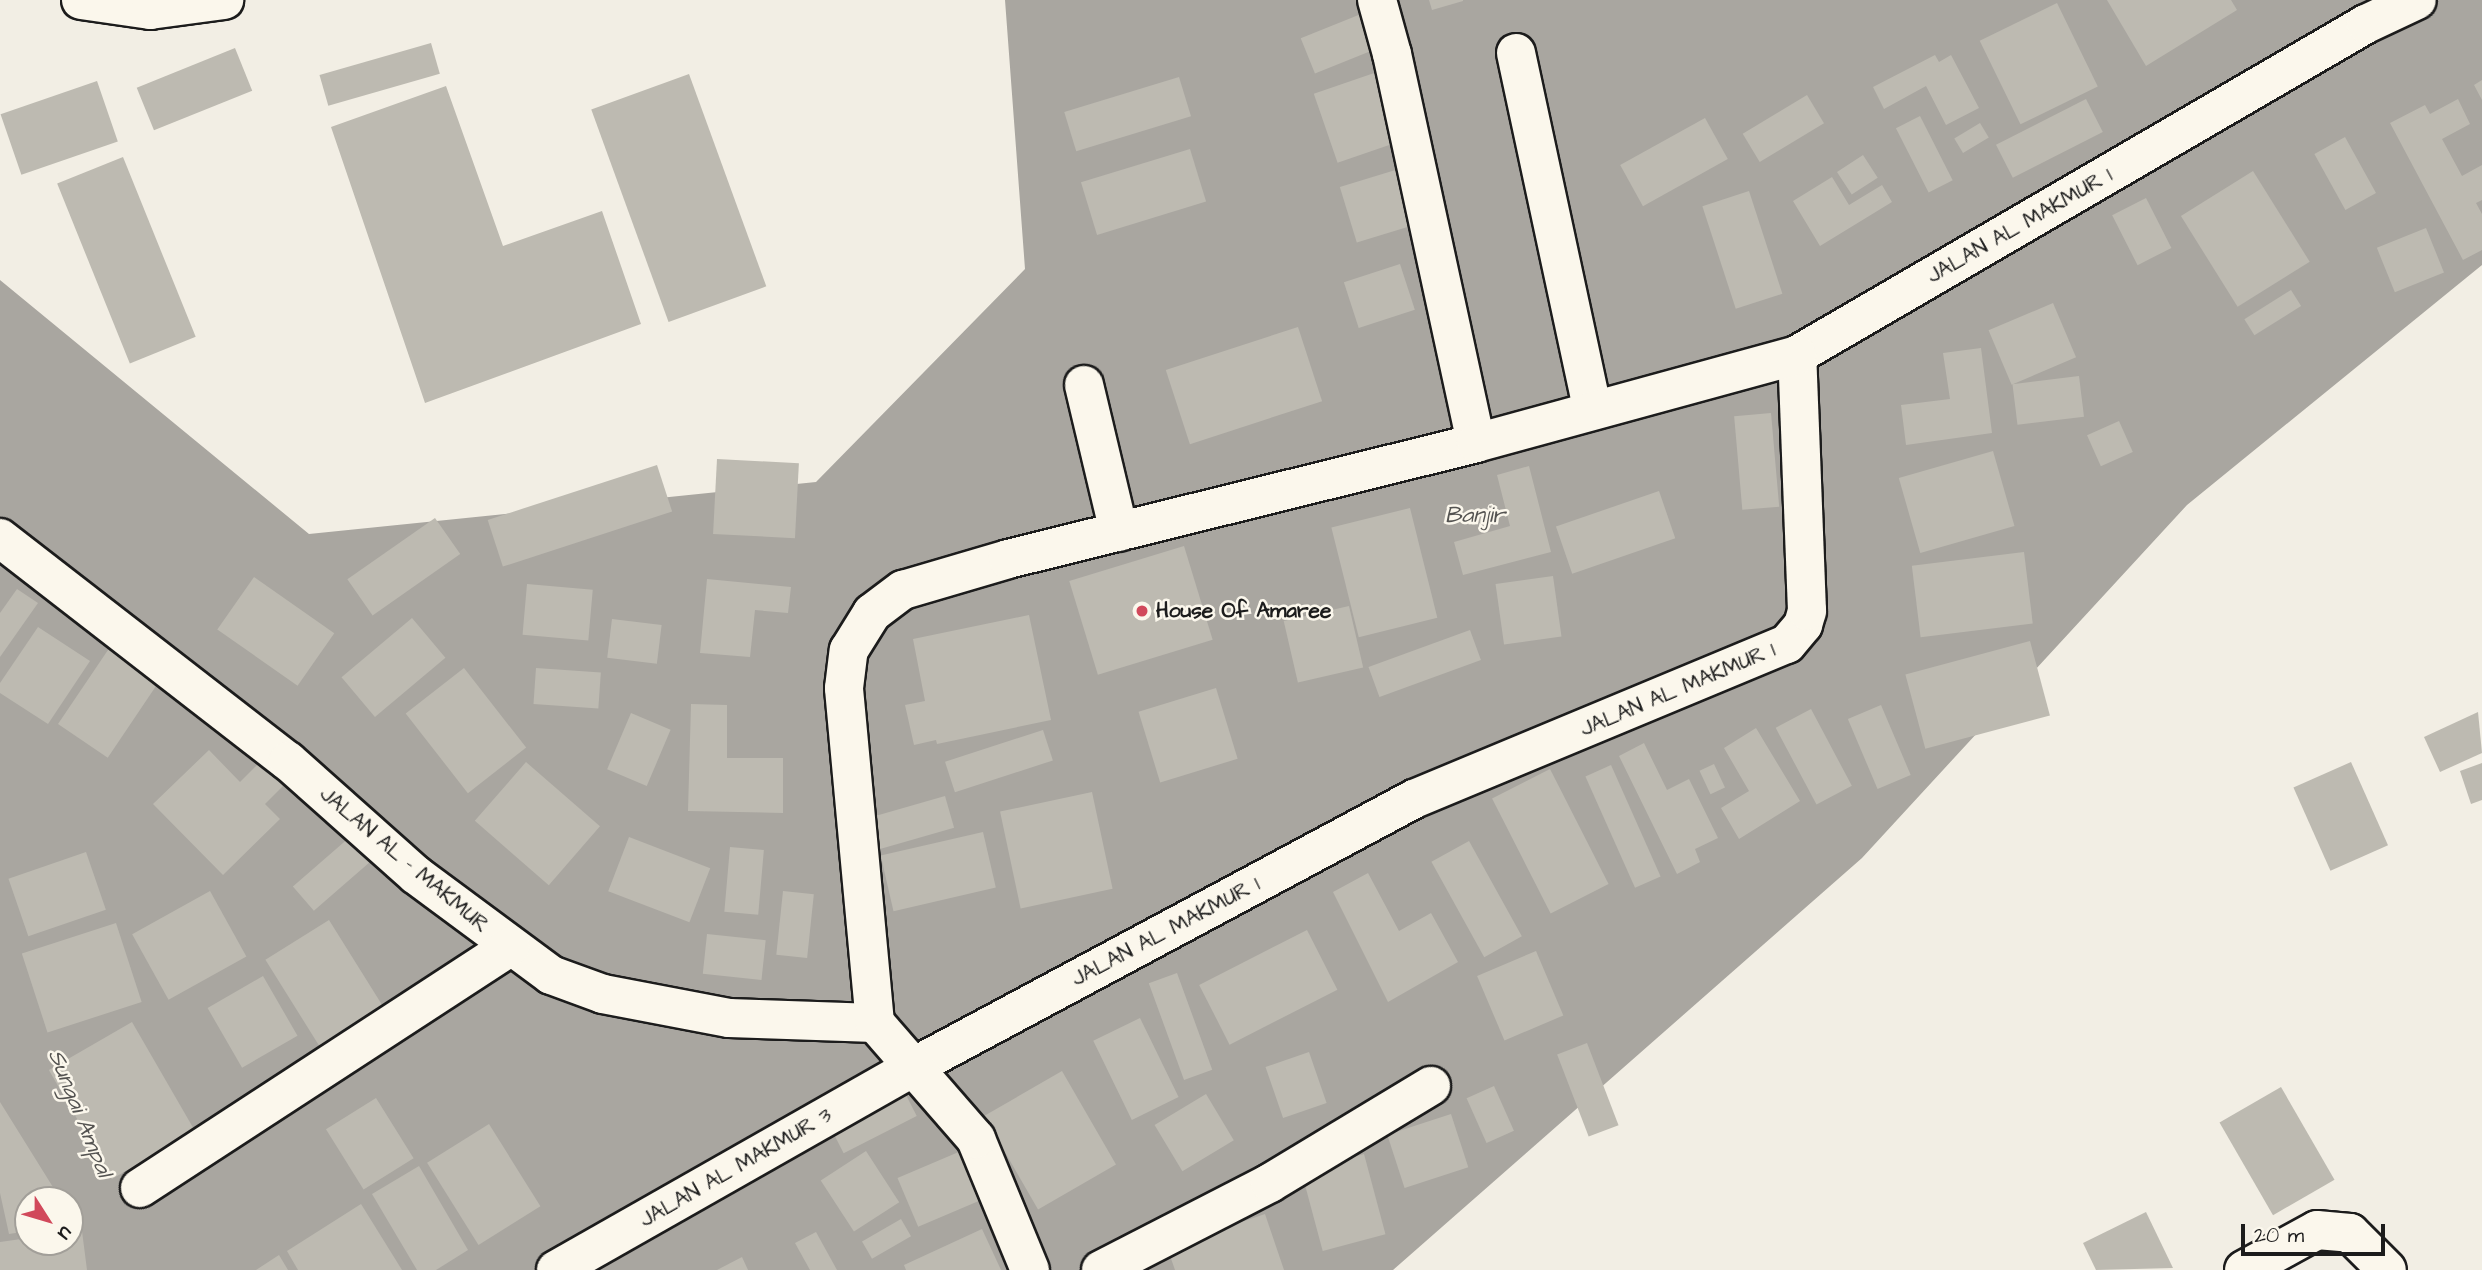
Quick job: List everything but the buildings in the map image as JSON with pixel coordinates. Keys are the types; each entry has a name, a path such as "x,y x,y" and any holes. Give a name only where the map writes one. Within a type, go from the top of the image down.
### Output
{"street":[{"path":"81,0 150,10 224,0"},
{"path":"1377,0 1392,54 1476,443"},
{"name":"JALAN AL MAKMUR 1","path":"915,1066 1415,799 1787,644 1803,625 1807,611 1797,355 2366,24 2417,0"},
{"path":"1516,53 1592,409"},
{"path":"1030,1270 976,1139 875,1023 844,688 849,649 872,613 903,590 1119,532 1476,443 1592,409 1797,355"},
{"path":"1084,385 1119,532"},
{"name":"JALAN AL - MAKMUR","path":"0,538 288,761 416,874 510,947 551,975 603,995 729,1018 875,1023"},
{"path":"140,1188 510,947"},
{"name":"JALAN AL MAKMUR 3","path":"556,1270 915,1066"},
{"path":"1101,1270 1270,1183 1431,1086"},
{"path":"2244,1270 2317,1230 2350,1233 2387,1270"}],"water":[{"name":"Banjir","path":"1005,0 2482,0 2482,265 2187,505 1862,858 1393,1270 0,1270 0,280 309,534 816,482 1025,269"}],"place":[{"name":"House Of Amaree","path":"1142,611"}],"water label":[{"name":"Sungai Ampal","path":"80,1113"}]}
